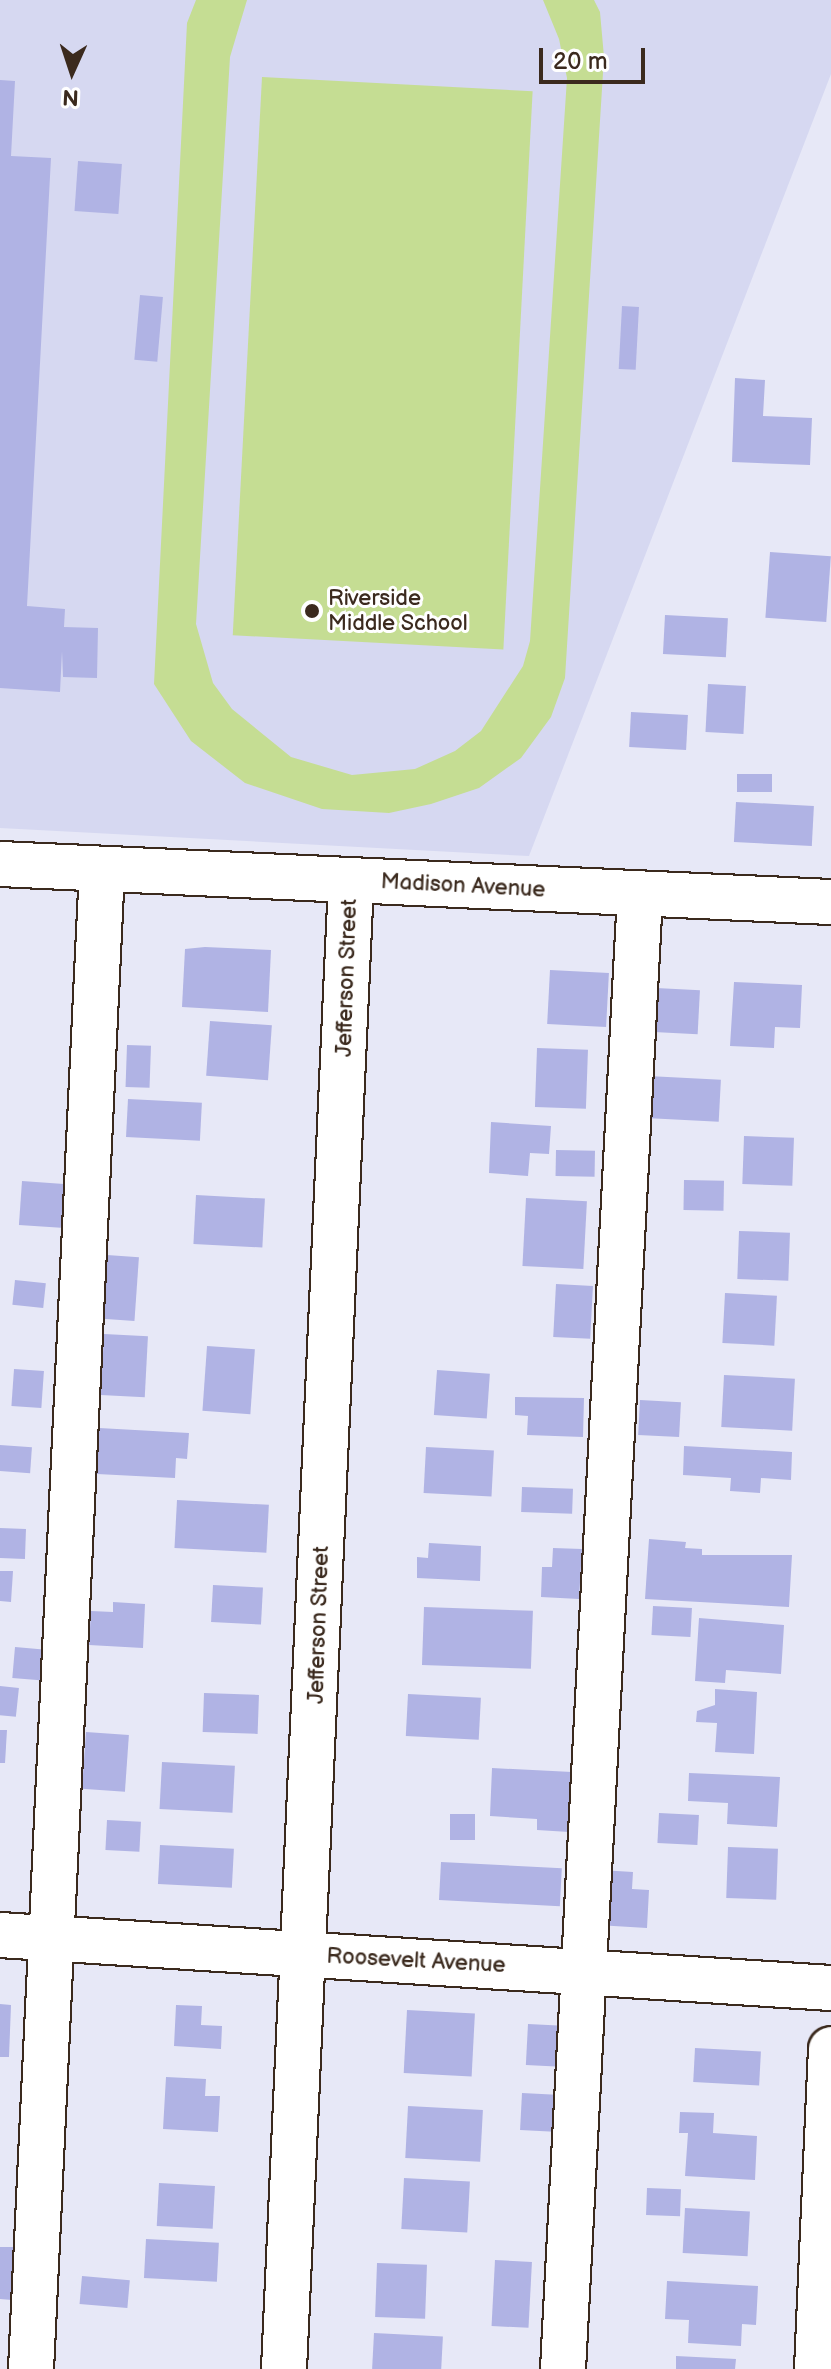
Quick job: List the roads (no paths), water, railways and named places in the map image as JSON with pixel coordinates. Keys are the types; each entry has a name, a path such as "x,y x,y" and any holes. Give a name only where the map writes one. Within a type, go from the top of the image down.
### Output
{"street":[{"name":"Madison Avenue","path":"0,864 831,902"},
{"path":"31,2369 102,869"},
{"name":"Jefferson Street","path":"284,2369 305,1956 351,881"},
{"path":"563,2369 640,894"},
{"name":"Roosevelt Avenue","path":"0,1935 305,1956 583,1969 831,1988"},
{"path":"817,2369 831,2049"}],"place":[{"name":"Riverside Middle School","path":"312,611"}]}
